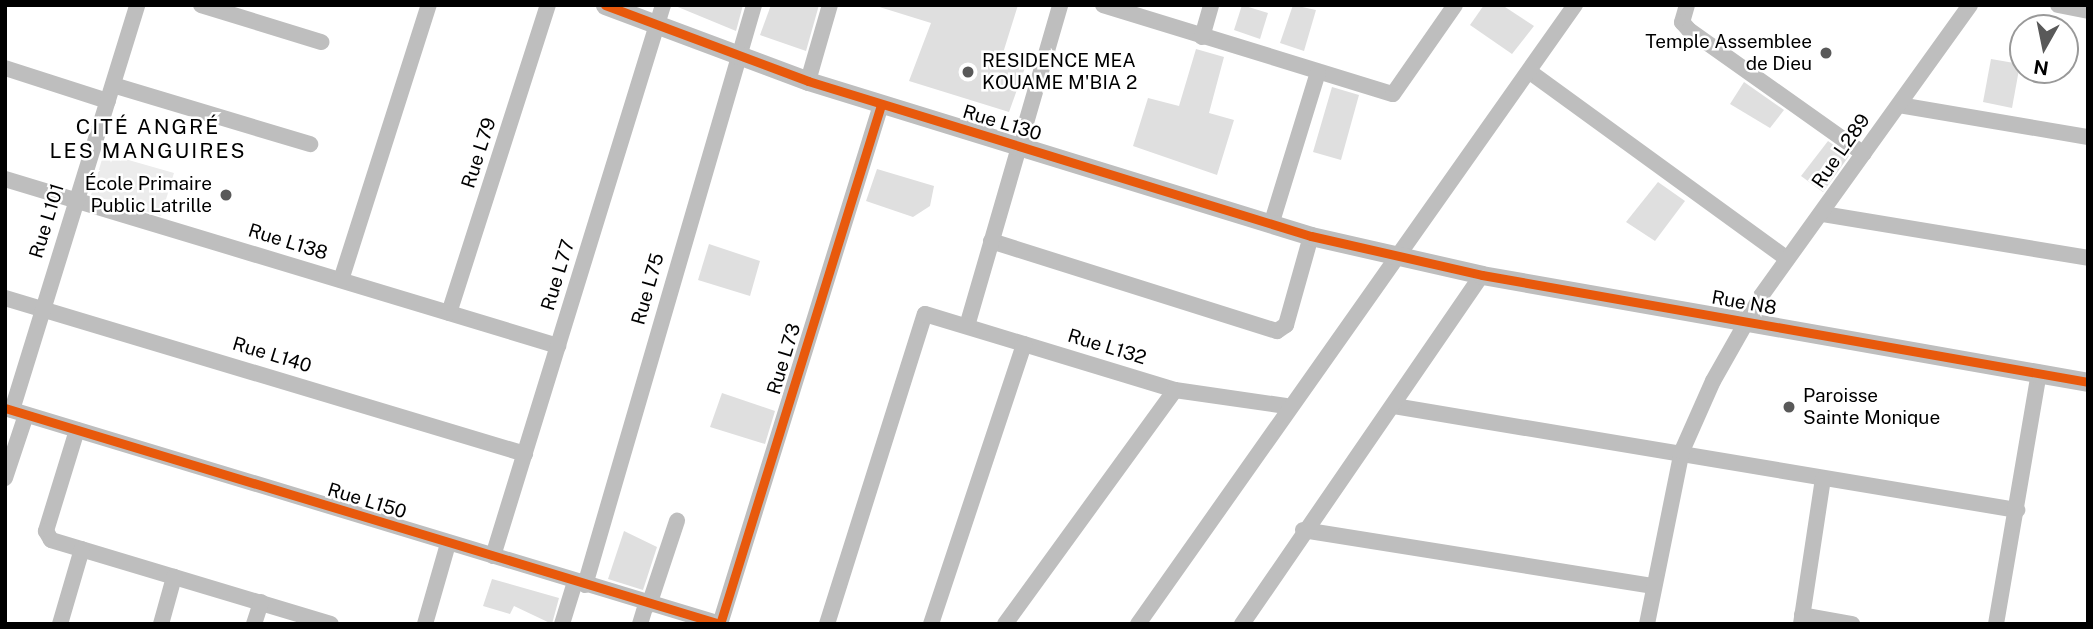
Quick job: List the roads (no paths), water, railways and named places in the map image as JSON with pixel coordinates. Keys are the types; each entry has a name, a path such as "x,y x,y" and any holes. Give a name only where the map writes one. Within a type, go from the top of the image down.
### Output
{"street":[{"name":"Rue L101","path":"5,478 14,411 75,201 137,5"},
{"path":"201,5 321,42"},
{"path":"341,280 429,5"},
{"name":"Rue L79","path":"449,313 548,5"},
{"name":"Rue L130","path":"605,5 736,56 881,105 1270,225 1395,257"},
{"name":"Rue L77","path":"493,556 663,5"},
{"name":"Rue L75","path":"562,624 580,583 736,56 754,5"},
{"path":"808,81 830,5"},
{"path":"967,326 1060,5"},
{"path":"1103,5 1396,94 1455,5"},
{"path":"1202,37 1211,5"},
{"path":"1138,624 1286,406 1530,72 1575,5"},
{"path":"1687,5 1682,22 1689,30 1864,154"},
{"path":"1949,5 1966,10"},
{"path":"2058,5 2088,11"},
{"name":"Rue L289","path":"1647,624 1682,452 1746,321 1787,259 1823,214 1966,10"},
{"path":"5,68 310,144"},
{"path":"1270,225 1318,72"},
{"path":"1530,72 1787,259"},
{"name":"Rue L73","path":"720,624 881,105"},
{"path":"1899,105 2088,136"},
{"name":"Rue L138","path":"5,180 558,346"},
{"path":"1823,214 2088,258"},
{"path":"991,241 1277,331 1286,325 1311,236"},
{"name":"Rue N8","path":"1395,257 1482,275 2088,382"},
{"path":"1242,624 1303,530 1394,406 1482,275"},
{"name":"Rue L140","path":"5,298 525,454"},
{"name":"Rue L132","path":"828,624 922,318 929,314 1175,390 1286,406"},
{"path":"932,624 1024,344"},
{"path":"1996,624 2039,373"},
{"path":"1005,624 1175,390"},
{"path":"1394,406 2017,510"},
{"name":"Rue L150","path":"14,411 720,624"},
{"path":"77,430 46,531 51,540 331,624"},
{"path":"1823,479 1802,619 1852,624"},
{"path":"640,624 677,521"},
{"path":"1303,530 1654,586"},
{"path":"425,624 448,544"},
{"path":"60,624 82,548"},
{"path":"160,624 174,577"},
{"path":"254,624 261,603"}],"place":[{"name":"Temple Assemblee de Dieu","path":"1826,53"},
{"name":"RESIDENCE MEA KOUAME M'BIA 2","path":"968,72"},
{"name":"École Primaire Public Latrille","path":"226,195"},
{"name":"Paroisse Sainte Monique","path":"1789,407"}],"district":[{"name":"CITÉ ANGRÉ LES MANGUIRES","path":"148,139"}]}
